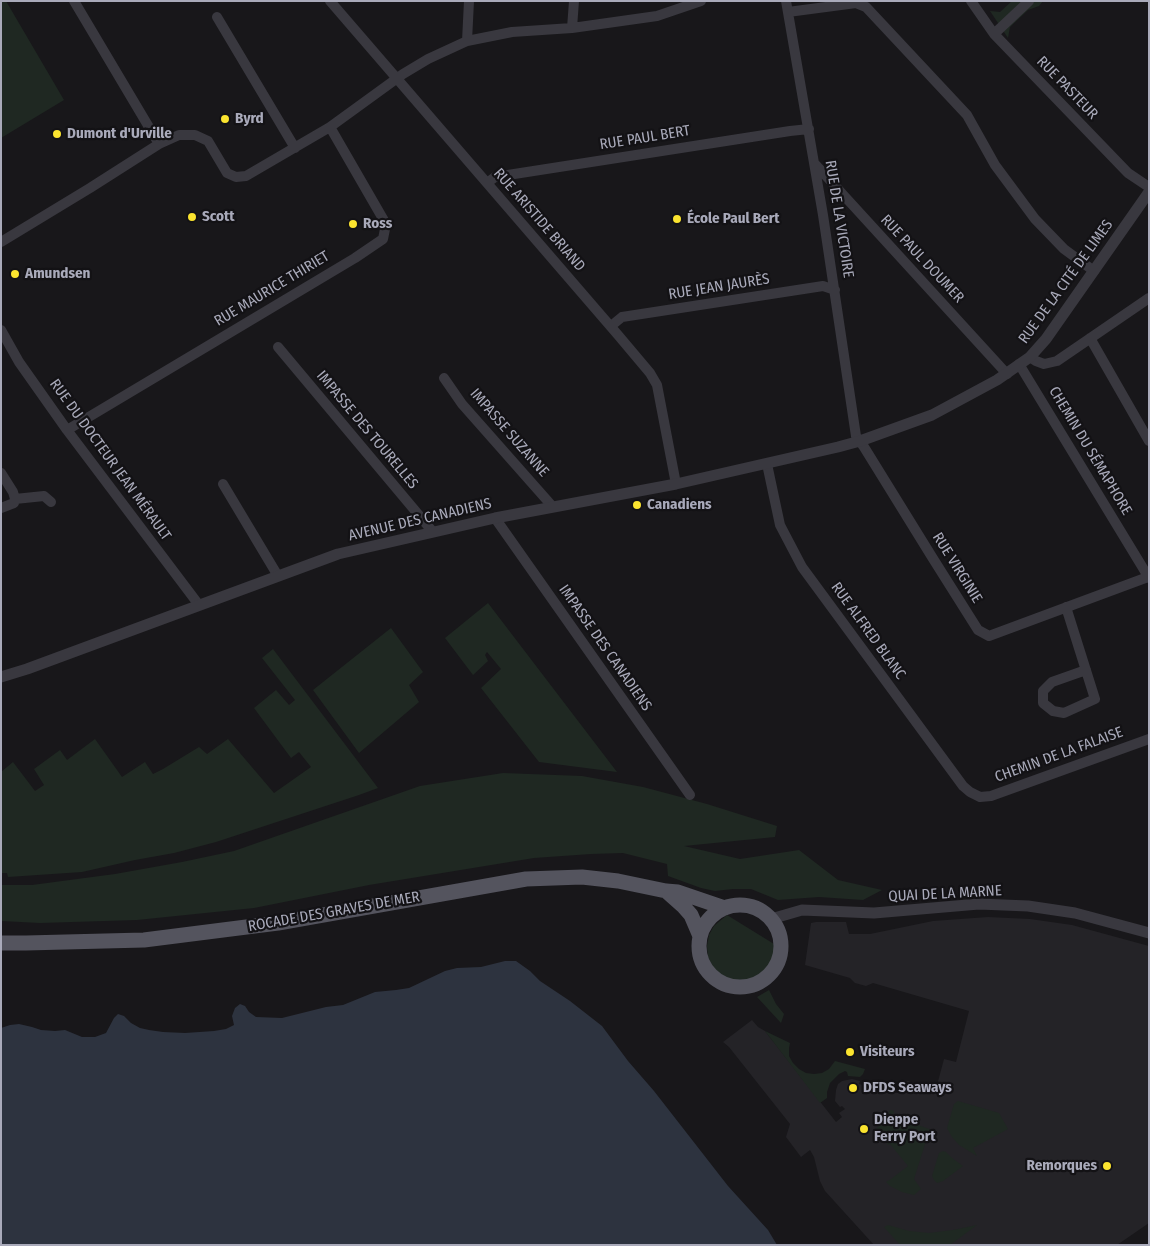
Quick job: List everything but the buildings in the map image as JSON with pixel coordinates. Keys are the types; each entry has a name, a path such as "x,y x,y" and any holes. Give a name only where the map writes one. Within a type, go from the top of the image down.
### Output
{"main road":[{"name":"ROCADE DES GRAVES DE MER","path":"1,942 144,940 278,923 526,879 582,877 618,881 678,892 725,908"},
{"path":"666,891 691,915 700,936"},
{"path":"737,906 750,907 761,911 771,919 778,931 781,944 780,954 778,963 773,971 765,978 756,984 746,987 735,987 715,979 708,972 700,954 700,936 704,927 717,913 725,908 737,906"}],"street":[{"name":"RUE ARISTIDE BRIAND","path":"330,1 650,373 657,385 676,484"},
{"path":"467,41 469,1"},
{"path":"572,28 574,1"},
{"path":"1,242 159,144 179,135 195,135 208,142 227,173 236,177 246,176 330,127 396,78 428,59 467,41 512,32 572,28 657,16 701,1"},
{"name":"RUE PASTEUR","path":"971,1 994,34 1128,173 1149,187"},
{"path":"994,34 1029,1"},
{"path":"75,2 159,144"},
{"path":"787,6 856,3 866,7 967,115 995,166 1035,219 1064,249 1094,271"},
{"name":"RUE DE LA VICTOIRE","path":"787,6 815,164 856,436 860,441"},
{"path":"217,17 295,148"},
{"name":"RUE MAURICE THIRIET","path":"67,430 355,258 383,239 386,224 330,127"},
{"name":"RUE PAUL BERT","path":"487,183 495,177 505,175 809,129"},
{"name":"RUE PAUL DOUMER","path":"815,164 1007,374"},
{"name":"RUE DE LA CITÉ DE LIMES","path":"860,441 932,415 1007,374 1030,357 1046,339 1149,192"},
{"name":"RUE JEAN JAURÈS","path":"611,326 622,317 823,286 835,290"},
{"path":"1030,357 1044,364 1057,361 1149,298"},
{"name":"RUE DU DOCTEUR JEAN MÉRAULT","path":"1,330 19,362 67,430 199,605"},
{"path":"1090,338 1149,441"},
{"name":"IMPASSE DES TOURELLES","path":"278,347 433,532"},
{"name":"CHEMIN DU SÉMAPHORE","path":"1019,364 1148,578"},
{"name":"IMPASSE SUZANNE","path":"444,378 462,404 553,507"},
{"name":"AVENUE DES CANADIENS","path":"1,677 338,554 495,518 676,484 860,441"},
{"name":"RUE VIRGINIE","path":"860,441 978,630 989,636 1148,578"},
{"name":"RUE ALFRED BLANC","path":"767,464 780,525 802,567 963,786 980,797"},
{"path":"1,473 16,499"},
{"path":"223,484 278,576"},
{"path":"1,508 14,503 16,499 44,496 51,502"},
{"name":"IMPASSE DES CANADIENS","path":"495,518 690,795"},
{"path":"1066,607 1095,698 1064,713 1053,711 1043,703 1043,691 1052,682 1086,670"},
{"name":"CHEMIN DE LA FALAISE","path":"980,797 991,796 1149,739"},
{"name":"QUAI DE LA MARNE","path":"771,919 802,910 874,912 979,904 1028,906 1075,914 1149,933"}],"shaded area":[{"path":"1,1 6,1 64,100 1,138"},
{"path":"1012,1 1043,1 1039,6 1028,10 1010,27 1008,38 990,11 1000,12"},
{"path":"488,603 617,772 539,762 481,688 501,669 487,652 485,655 488,661 473,675 445,638"},
{"path":"391,628 423,672 409,685 419,702 359,753 313,690"},
{"path":"273,649 378,788 216,842 174,853 82,872 8,877 7,873 1,873 1,772 13,762 35,791 44,785 34,769 60,750 67,760 95,739 122,777 145,762 153,774 199,747 207,754 228,739 274,793 311,767 299,752 291,758 254,708 276,690 289,705 295,700 262,658"},
{"path":"503,773 582,776 643,787 707,804 777,826 775,837 684,846 740,859 799,850 838,880 882,890 863,900 819,897 778,900 751,889 715,891 701,888 668,876 667,864 623,853 591,854 534,858 369,885 254,908 137,920 40,923 1,921 1,885 32,885 115,874 234,851 420,786"},
{"path":"727,915 774,944 774,953 770,964 763,973 753,979 731,980 721,975 713,967 708,957 709,935 714,926"},
{"path":"988,917 1030,919 1072,925 1149,946 1149,1223 1117,1245 874,1245 825,1191 810,1150 801,1157 786,1137 790,1124 723,1042 752,1020 765,1031 836,1122 842,1117 839,1113 845,1109 842,1106 840,1107 835,1101 838,1084 842,1081 852,1079 860,1081 859,1084 863,1085 865,1080 873,1083 871,1088 882,1090 883,1087 890,1089 889,1092 898,1093 904,1080 936,1089 944,1059 956,1062 969,1011 873,983 866,986 855,983 850,978 805,965 811,923 846,922 849,934 870,934 933,921"},
{"path":"769,990 784,1014 781,1023 757,997"},
{"path":"765,1031 790,1043 789,1056 799,1069 806,1073 822,1073 829,1069 835,1061 865,1069 863,1074 860,1077 848,1076 845,1071 839,1074 830,1083 827,1098 820,1103"},
{"path":"958,1101 999,1113 1008,1129 973,1148 977,1156 959,1145 947,1128 954,1104"},
{"path":"890,1110 894,1111 893,1115 918,1122 918,1125 932,1130 926,1141 914,1179 921,1189 914,1195 902,1192 886,1182 908,1166 876,1129 885,1120"},
{"path":"943,1151 963,1166 943,1181 937,1183 932,1176 939,1153"},
{"path":"888,1225 909,1231 929,1233 977,1225 950,1245 900,1245 884,1227"}],"water":[{"path":"505,961 516,961 602,1026 728,1186 768,1230 777,1245 1,1245 1,1028 19,1024 41,1030 65,1030 82,1037 95,1037 106,1033 118,1014 124,1016 140,1028 149,1030 185,1033 214,1031 226,1029 234,1025 232,1016 235,1008 240,1004 245,1006 256,1017 282,1018 326,1007 343,1005 375,992 409,988 445,971 457,968 481,967"}],"place":[{"name":"Byrd","path":"225,119"},
{"name":"Dumont d'Urville","path":"57,134"},
{"name":"Scott","path":"192,217"},
{"name":"École Paul Bert","path":"677,219"},
{"name":"Ross","path":"353,224"},
{"name":"Amundsen","path":"15,274"},
{"name":"Canadiens","path":"637,505"},
{"name":"Visiteurs","path":"850,1052"},
{"name":"DFDS Seaways","path":"853,1088"},
{"name":"Dieppe Ferry Port","path":"864,1129"},
{"name":"Remorques","path":"1107,1166"}]}
